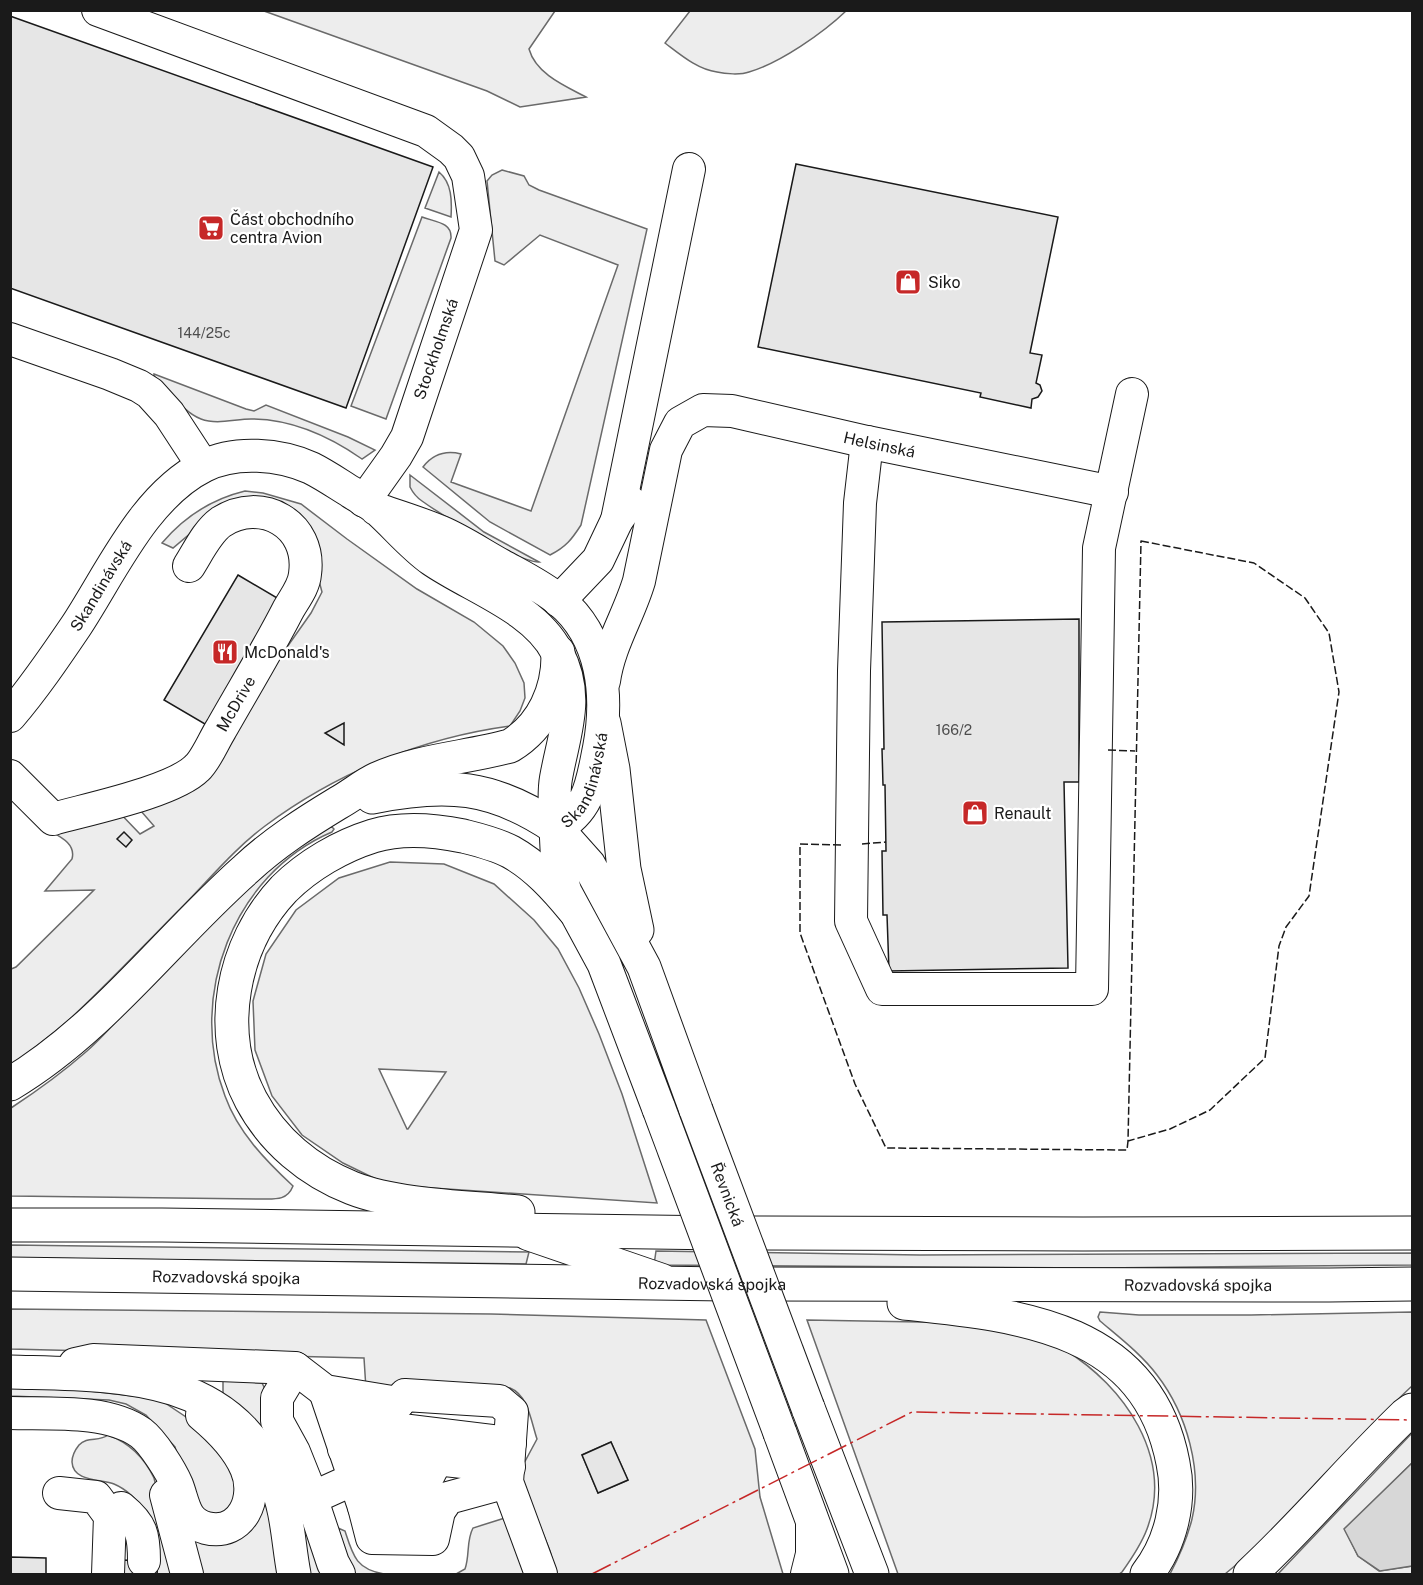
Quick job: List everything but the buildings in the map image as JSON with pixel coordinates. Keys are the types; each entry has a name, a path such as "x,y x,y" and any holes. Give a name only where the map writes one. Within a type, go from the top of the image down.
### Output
{"main road":[{"path":"10,1084 42,1063 85,1027 246,869 284,837 376,780 452,758 510,746 519,741 540,720 550,699 557,679 558,652"},
{"path":"604,723 613,769 624,869 644,967"},
{"name":"Řevnická","path":"338,803 401,791 463,790 504,799 524,808 556,828 589,865 644,967 872,1575"},
{"path":"492,844 511,843 556,828 558,869 565,892 574,910"},
{"path":"723,1233 411,1201 371,1194 336,1181 307,1163 283,1143 259,1113 246,1091 237,1060 232,1019 233,1000 241,962 262,919 280,894 318,862 339,850 374,836 403,831 432,831 455,834 510,851 541,874 574,910 583,922 604,964 659,1110 780,1433 832,1575"},
{"path":"10,1225 723,1233 1413,1233"},
{"name":"Rozvadovská spojka","path":"10,1274 726,1284 1413,1284"},
{"path":"726,1284 982,1311 1008,1316 1056,1330 1088,1343 1118,1362 1134,1378 1155,1411 1165,1430 1174,1468 1173,1517 1163,1547 1147,1575"},
{"path":"22,1373 95,1375 136,1379 179,1390 200,1399 234,1420 249,1437 269,1468 281,1497 286,1516 294,1575"},
{"path":"1250,1575 1362,1457 1413,1410"}],"street":[{"name":"Stockholmská","path":"98,10 426,131 459,157 468,176 476,230 407,437 370,505"},
{"path":"617,520 690,169"},
{"path":"10,339 83,364 127,381 150,393 169,414 203,466"},
{"path":"867,442 860,503 854,671 851,921 882,989 1092,989 1099,548 1132,394"},
{"name":"Helsinská","path":"560,600 598,560 617,520 666,450 680,423 703,410 717,409 1112,492"},
{"name":"Helsinská","path":"602,690 610,654 639,581 666,450"},
{"name":"Skandinávská","path":"10,716 76,627 134,533 174,488 203,466 225,458 258,456 287,460 311,468 370,505 431,559 534,623 548,637 558,652 567,679 570,704 567,734 556,778 554,801 556,828"},
{"name":"Skandinávská","path":"370,505 441,532 536,584 560,600 574,615 595,649 602,690 604,723 592,783 588,795 575,815 556,828"},
{"name":"McDrive","path":"10,776 53,819 168,786 198,768 276,634 303,582 306,557 302,541 288,525 259,511 231,517 214,527 189,566"},
{"path":"520,1231 672,1283"},
{"path":"525,1281 666,1232"},
{"path":"22,1373 93,1360 295,1368 325,1391 402,1417 438,1447"},
{"path":"295,1368 277,1398 278,1421 294,1452 339,1575"},
{"path":"10,1413 96,1417 112,1420 141,1433 154,1446 177,1484 189,1518 196,1524 218,1530 237,1524 248,1507 250,1482 247,1470 231,1443 220,1430 189,1405 136,1379"},
{"path":"325,1391 359,1493"},
{"path":"402,1417 405,1395 500,1401 512,1412 509,1464 541,1575"},
{"path":"340,1435 402,1417"},
{"path":"340,1435 438,1447 509,1464"},
{"path":"312,1498 423,1486 438,1447"},
{"path":"159,1456 166,1495 187,1575"},
{"path":"359,1493 439,1511 448,1498 509,1464"},
{"path":"59,1493 96,1497 110,1516 108,1575"},
{"path":"110,1516 121,1509 134,1519 144,1538 144,1561"},
{"path":"807,1575 812,1554 812,1521"}],"shaded area":[{"path":"264,11 555,11 529,49 538,66 552,78 586,97 520,107 487,91"},
{"path":"690,11 846,11 826,29 787,55 761,68 733,74 703,68 665,43"},
{"path":"502,170 524,176 529,185 539,190 647,229 581,525 568,542 550,555 490,522 423,467 440,454 461,454 451,482 531,511 618,265 540,235 504,265 495,261 487,181 492,175"},
{"path":"439,172 449,187 451,217 425,208"},
{"path":"422,217 446,226 451,233 451,238 386,419 351,406"},
{"path":"154,374 246,409 254,411 266,405 375,450 362,459 310,430 281,422 251,419 220,422 201,419 187,411"},
{"path":"410,475 484,532 539,562 499,547 431,507 412,491"},
{"path":"245,491 263,493 301,504 417,589 474,622 503,646 515,663 524,683 525,698 520,711 510,726 444,739 412,749 350,774 292,807 242,845 85,1005 11,1066 11,969 16,967 94,890 45,891 72,859 73,854 67,842 50,831 116,809 140,834 154,826 134,803 195,789 247,704 311,613 322,592 315,566 296,522 198,527 173,548 162,543 199,510 233,494"},
{"path":"331,826 334,829 332,832 297,851 268,877 245,908 227,943 216,980 212,1019 215,1058 225,1096 237,1122 245,1133 272,1166 293,1186 290,1191 284,1197 271,1199 11,1196 11,1108 59,1074 94,1045 182,952 253,884 278,863"},
{"path":"390,862 444,864 494,884 534,920 558,949 579,988 599,1034 622,1094 657,1203 388,1185 343,1163 302,1135 272,1096 255,1050 253,1001 266,954 296,910 339,878","holes":["379,1069 446,1072 408,1129 407,1129"]},
{"path":"11,1245 529,1252 526,1264 11,1258"},
{"path":"656,1251 920,1255 1412,1253 1412,1265 1098,1268 654,1265"},
{"path":"11,1309 491,1314 706,1320 755,1449 760,1497 783,1574 556,1574 550,1551 521,1479 522,1467 537,1439 525,1402 516,1391 510,1388 366,1389 364,1358 11,1349","holes":["611,1442 628,1480 598,1493 582,1455"]},
{"path":"1100,1312 1139,1315 1251,1315 1412,1312 1412,1386 1274,1530 1225,1574 1170,1574 1188,1534 1195,1501 1194,1463 1190,1444 1177,1407 1168,1390 1144,1360 1100,1321 1098,1317"},
{"path":"807,1320 983,1323 1051,1344 1065,1350 1087,1365 1124,1403 1138,1426 1148,1450 1154,1476 1154,1502 1147,1529 1122,1572 1119,1574 898,1574"},
{"path":"223,1380 262,1383 322,1574 304,1574 223,1399"},
{"path":"11,1382 159,1399 198,1425 223,1447 238,1486 229,1511 219,1517 193,1508 175,1447 146,1415 126,1404 109,1400 11,1396"},
{"path":"1412,1433 1412,1463 1345,1529 1358,1556 1379,1571 1412,1566 1412,1574 1278,1574"},
{"path":"108,1435 123,1442 136,1452 154,1478 178,1574 157,1574 152,1525 145,1511 135,1499 118,1486 109,1482 88,1479 77,1473 74,1468 72,1462 75,1451 82,1442"},
{"path":"1412,1463 1412,1566 1380,1571 1358,1556 1344,1529"},
{"path":"257,1470 286,1574 195,1574 193,1540 204,1540"},
{"path":"508,1517 527,1574 456,1574 465,1569 473,1528"},
{"path":"338,1528 345,1531 353,1554 361,1565 384,1574 353,1574"}],"fence":[{"path":"1141,541 1254,563 1305,598 1329,633 1339,692 1309,896 1286,927 1279,946 1265,1058 1210,1110 1170,1129 1128,1141 1141,541"},
{"path":"1108,750 1135,751"},
{"path":"862,844 886,842"},
{"path":"841,845 800,844 800,933 855,1084 886,1148 1127,1150 1128,1141"}],"power":[{"path":"592,1574 912,1412 1412,1420"}],"place":[{"name":"Část obchodního centra Avion","path":"211,228"},
{"name":"Siko","path":"908,282"},
{"name":"McDonald's","path":"225,652"},
{"name":"Renault","path":"975,813"}]}
